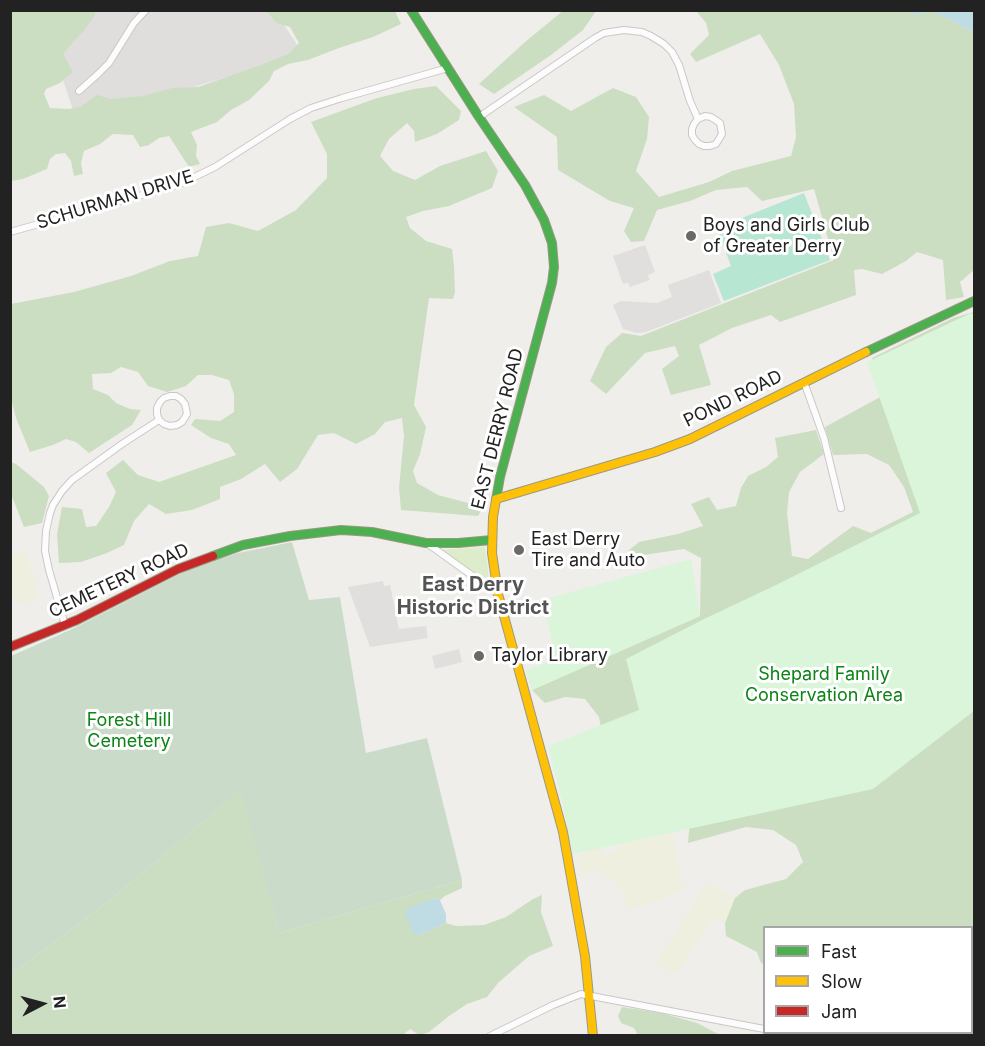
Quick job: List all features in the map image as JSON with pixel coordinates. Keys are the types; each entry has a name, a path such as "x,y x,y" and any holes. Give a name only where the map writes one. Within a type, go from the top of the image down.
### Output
{"street":[{"path":"79,91 109,63 134,24 146,10"},
{"name":"EAST DERRY ROAD","path":"411,10 525,185 550,235 554,258 551,290 505,456 496,499 492,540 498,594 562,832 582,936 593,1035"},
{"path":"479,117 595,38 624,30 642,32 651,36 672,52 679,65 698,119"},
{"name":"SCHURMAN DRIVE","path":"10,232 178,184 215,167 311,108 448,68"},
{"path":"708,116 718,121 722,134 716,144 704,146 694,140 692,129 698,119 708,116"},
{"name":"POND ROAD","path":"496,499 680,443 975,301"},
{"path":"804,382 824,438 842,507"},
{"path":"176,396 185,404 187,414 180,424 170,426 159,420 157,408 159,402 164,398 176,396"},
{"path":"65,625 45,551 46,531 53,505 72,480 159,420"},
{"name":"CEMETERY ROAD","path":"10,647 65,625 178,568 243,546 290,536 341,530 372,532 426,543 492,540"},
{"path":"426,543 498,594"},
{"path":"490,1035 581,994 763,1029"}],"shaded area":[{"path":"40,11 275,11 303,54 77,122"},
{"path":"645,245 655,272 648,275 650,280 630,287 628,283 623,284 613,256"},
{"path":"709,270 721,303 646,332 637,333 623,329 613,305 621,301 657,303 672,297 668,285"},
{"path":"383,581 384,586 390,585 399,629 426,626 428,638 370,647 348,587"},
{"path":"459,649 462,662 435,669 432,656"}],"green space":[{"path":"11,10 95,11 95,15 83,32 63,54 73,72 60,83 46,89 44,94 50,108 68,109 80,107 97,95 111,99 143,96 172,88 198,87 288,54 299,43 290,27 277,23 266,11 395,11 401,24 373,37 308,60 288,64 274,71 269,81 249,100 231,110 217,122 191,132 197,145 196,156 200,164 189,167 169,136 140,147 133,135 113,134 100,144 84,151 81,163 83,174 74,176 71,161 65,153 56,154 50,159 47,169 23,179 11,181"},
{"path":"564,10 596,11 583,30 494,94 479,84 525,42"},
{"path":"906,10 917,15 932,11 974,32 974,270 960,282 964,297 946,300 943,260 917,252 882,274 862,269 854,270 856,295 780,322 771,315 732,328 699,345 711,385 671,395 662,369 679,356 675,346 645,353 606,394 590,381 606,347 622,333 641,336 834,260 814,189 762,201 747,187 716,190 690,201 657,210 644,241 631,242 624,231 634,208 610,201 558,170 557,137 514,107 544,95 571,111 613,88 636,97 649,117 647,139 636,171 659,197 709,182 732,171 791,156 796,137 794,104 779,65 760,34 696,62 690,54 709,35 706,23 696,11"},
{"path":"436,86 461,111 459,120 437,134 415,142 414,131 407,123 389,139 380,156 393,171 415,180 440,166 486,151 498,171 492,188 449,206 406,217 410,228 426,241 452,249 455,292 453,299 429,298 414,405 426,427 420,454 413,471 417,483 438,495 483,507 478,516 401,510 399,488 404,436 402,418 385,422 375,434 356,444 334,433 318,435 297,469 280,482 265,464 241,479 220,487 220,499 192,510 166,514 149,504 134,521 124,545 81,562 59,563 57,534 62,507 82,509 86,527 96,526 116,492 106,473 123,460 138,475 159,482 236,455 229,444 211,438 191,425 195,419 220,421 234,412 234,394 229,380 212,375 198,375 186,386 167,392 148,386 138,372 121,367 111,373 92,374 93,389 108,395 116,403 130,409 141,410 132,425 89,453 76,442 66,439 30,452 16,418 11,398 11,304 74,292 131,276 170,261 198,256 206,227 229,223 258,231 296,210 327,178 327,154 311,122 377,98"},
{"path":"804,193 830,260 724,301 713,274 731,266 717,228"},
{"name":"Shepard Family Conservation Area","path":"974,312 973,964 973,926 763,926 763,964 757,952 726,936 725,923 735,898 745,890 786,879 803,862 796,845 773,830 746,827 688,843 690,819 689,693 602,733 599,717 585,699 565,697 545,703 532,690 700,616 701,558 684,549 630,557 628,551 639,542 703,526 691,504 709,497 717,510 736,506 741,488 748,476 766,467 778,457 775,438 816,430 824,454 800,472 789,492 787,513 792,556 808,559 853,526 871,533 913,512 904,487 889,465 867,454 833,455 825,427 882,396 872,358 953,318"},
{"name":"Shepard Family Conservation Area","path":"971,313 974,315 974,711 873,789 573,854 548,746 639,710 626,659 920,513 867,362"},
{"path":"10,462 16,464 44,487 49,496 42,523 24,527 11,494"},
{"name":"Forest Hill Cemetery","path":"292,542 309,600 340,597 366,753 427,738 462,880 279,933 241,790 110,900 11,975 11,656 70,630 192,568 238,553"},
{"path":"485,547 490,586 440,550"},
{"path":"27,551 39,599 18,605 16,598 11,599 11,556"},
{"path":"691,559 700,616 532,690 526,670 556,659 542,600"},
{"path":"242,789 279,933 462,880 462,888 440,900 435,898 420,935 446,923 456,926 484,925 506,917 542,895 541,912 553,946 529,956 498,983 487,997 467,1004 429,1032 421,1035 410,1029 402,1036 11,1036 11,975 110,900"},
{"path":"672,833 683,891 628,911 621,887 597,870 581,876 577,856 601,846 606,855 618,851 617,844"},
{"path":"708,882 735,898 725,923 713,918 677,974 654,965"},
{"path":"622,1007 661,1013 697,1023 720,1035 638,1035 634,1028 621,1023 618,1016"}],"water":[{"path":"906,11 932,11 917,15"},
{"path":"932,11 974,11 974,32"},
{"path":"435,898 440,900 446,914 446,923 420,935 414,934 405,913 409,908"}],"traffic: fast":[{"path":"411,10 525,185 544,220 552,243 554,267 552,283 500,477 496,500"},
{"path":"866,352 974,301"},
{"path":"213,556 243,545 341,530 372,532 426,543 492,540"}],"traffic: slow":[{"path":"496,499 655,452 690,439 866,352"},
{"path":"496,500 492,553 498,594 563,832 585,956 593,1036"}],"traffic: jam":[{"path":"10,647 77,620 178,569 213,556"}],"place":[{"name":"Boys and Girls Club of Greater Derry","path":"691,236"},
{"name":"East Derry Tire and Auto","path":"519,550"},
{"name":"Taylor Library","path":"479,656"}],"district":[{"name":"East Derry Historic District","path":"473,596"}]}
